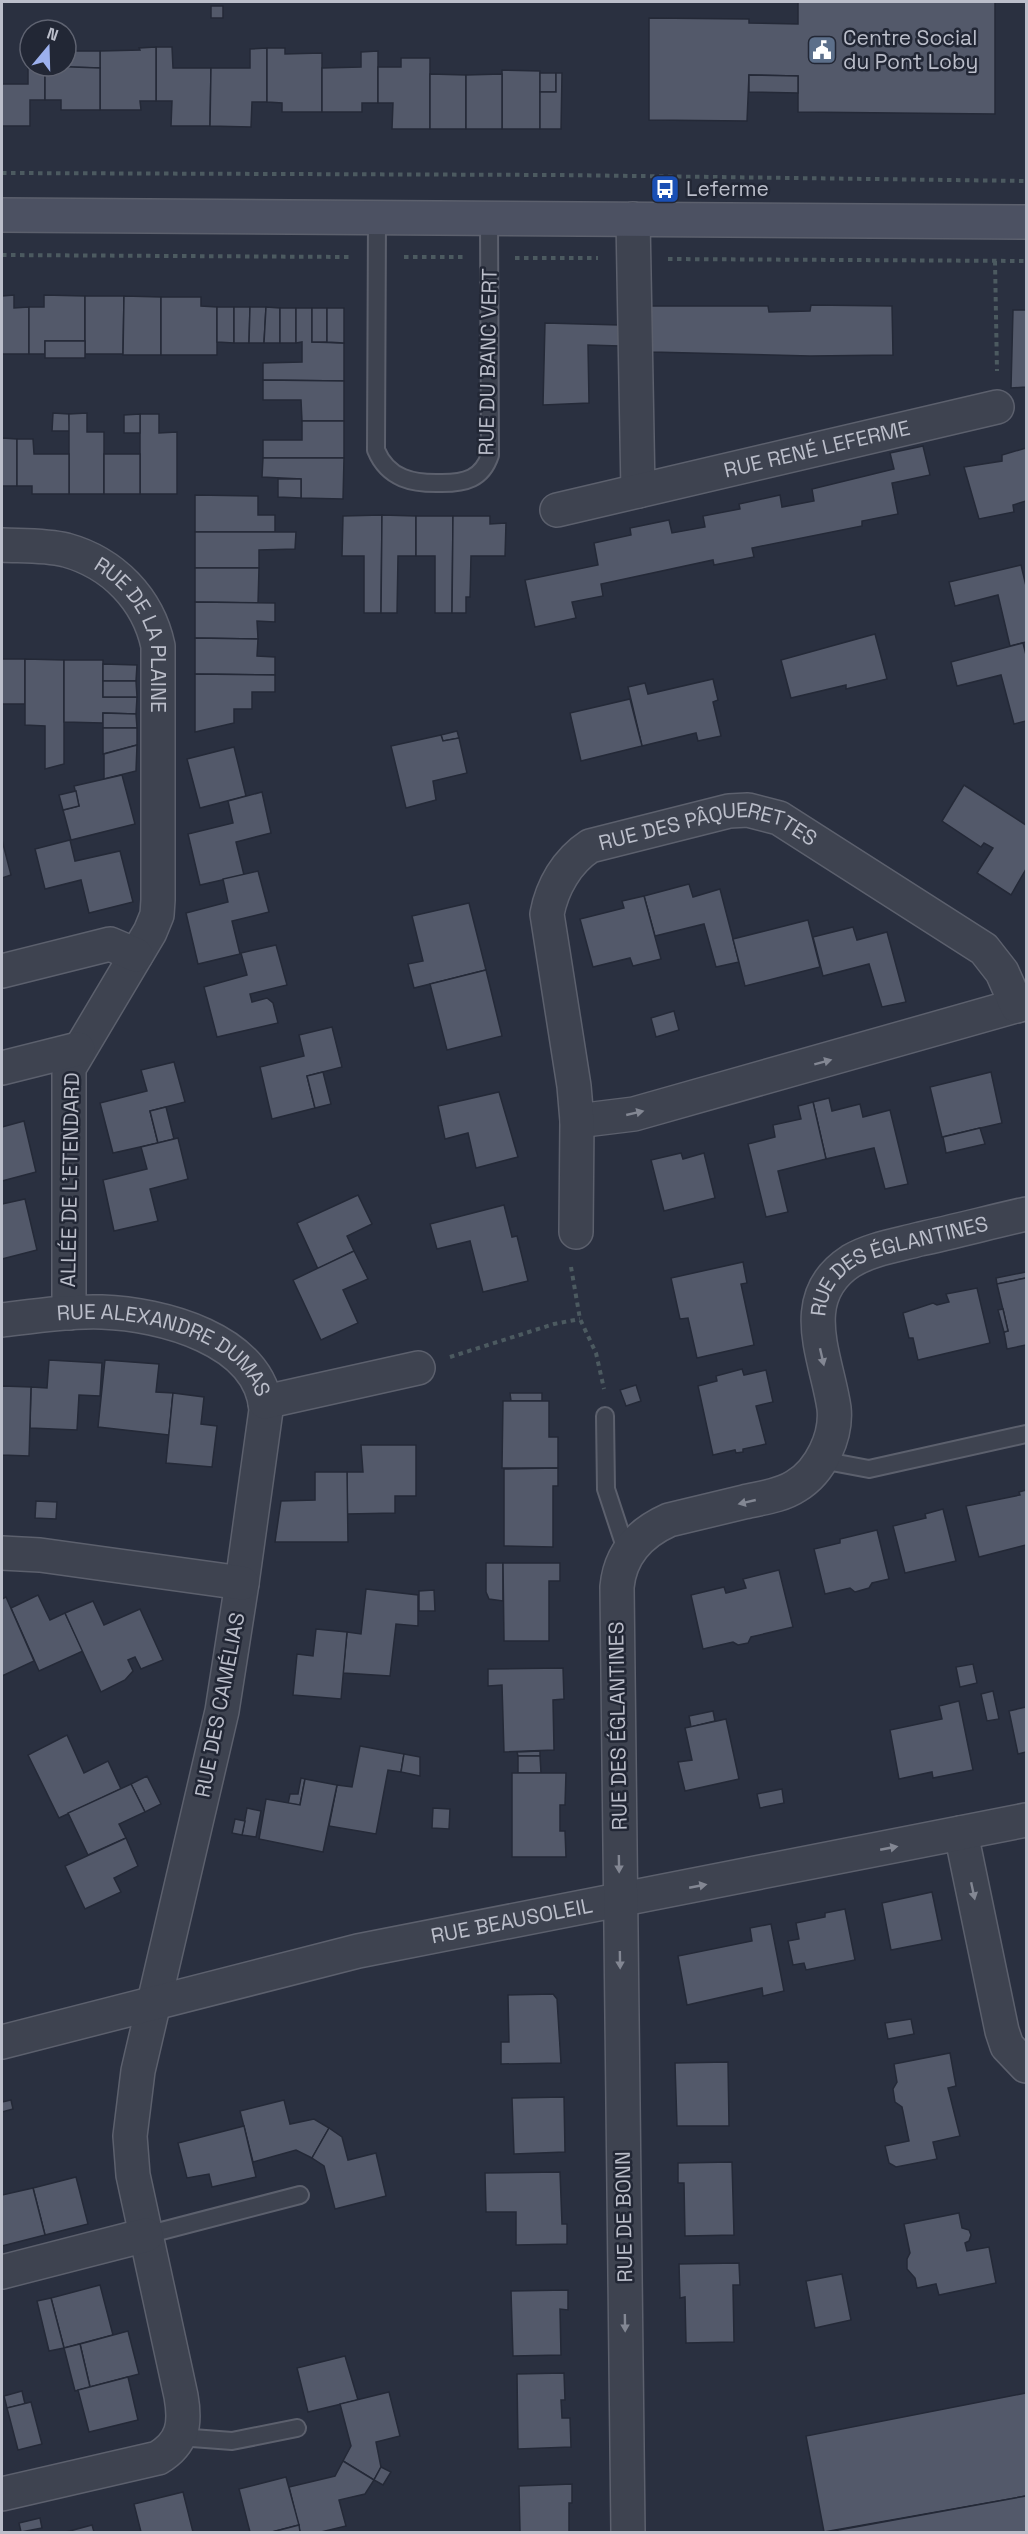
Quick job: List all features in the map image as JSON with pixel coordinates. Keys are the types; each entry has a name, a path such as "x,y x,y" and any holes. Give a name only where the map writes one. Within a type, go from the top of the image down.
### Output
{"street":[{"path":"2,215 1026,222"},
{"path":"633,219 638,491"},
{"name":"RUE RENÉ LEFERME","path":"557,510 997,407"},
{"name":"RUE DE LA PLAINE","path":"2,545 46,547 81,555 99,564 132,591 144,607 153,625 158,646 159,739"},
{"name":"ALLÉE DE L'ETENDARD","path":"69,1313 69,1068 78,1049 153,926 158,900 159,739"},
{"name":"RUE DES PÂQUERETTES","path":"576,1232 577,1121 574,1086 547,914 553,891 573,859 590,846 729,811 748,810 779,818 984,949 995,960 1022,1005 634,1114 577,1121"},
{"path":"2,971 110,944 136,955"},
{"name":"ALLÉE DE L'ETENDARD","path":"2,1068 78,1049"},
{"name":"RUE DES ÉGLANTINES","path":"620,1901 617,1587 621,1566 627,1553 640,1537 669,1520 786,1491 805,1480 821,1460 830,1438 834,1418 818,1338 818,1316 824,1292 840,1270 852,1261 887,1247 1026,1214"},
{"name":"RUE ALEXANDRE DUMAS","path":"2,1320 69,1313 106,1312 169,1323 202,1334 231,1352 249,1368 259,1384 265,1402 418,1368"},
{"name":"RUE DES CAMÉLIAS","path":"179,2437 184,2423 183,2408 133,2175 130,2136 138,2072 219,1722 264,1431 265,1402"},
{"path":"2,1553 40,1555 242,1583"},
{"name":"RUE BEAUSOLEIL","path":"2,2042 358,1951 1026,1820"},
{"path":"961,1833 1002,2031 1007,2046 1026,2066"},
{"name":"RUE DE BONN","path":"620,1901 628,2532"},
{"path":"2,2272 146,2235"},
{"path":"2,2494 158,2458 172,2450 179,2437"}],"lane":[{"name":"RUE DU BANC VERT","path":"377,218 376,450 380,461 389,470 411,482 425,483 470,480 487,465 490,455 489,218"},
{"path":"605,1416 606,1489 627,1553"},
{"path":"821,1460 869,1469 1026,1434"},
{"path":"146,2235 300,2195"},
{"path":"179,2437 232,2441 297,2428"}],"path":[{"path":"2,173 558,175 1026,181"},
{"path":"995,261 997,407"},
{"path":"576,1232 570,1258 571,1275 580,1319 596,1353 603,1380 605,1416"},
{"path":"418,1368 554,1324 580,1319"}],"building":[{"name":"Centre Social du Pont Loby","path":"798,2 995,2 995,114 798,112 798,76 749,75 747,121 649,120 649,18 749,19 749,23 798,24"},
{"path":"211,6 223,6 223,18 211,18"},
{"path":"156,47 172,47 173,68 211,68 210,126 171,126 172,101 156,101"},
{"path":"156,47 156,101 140,101 141,110 100,110 100,51 140,50 139,48"},
{"path":"267,48 267,102 252,102 251,127 210,126 211,68 250,68 250,49"},
{"path":"267,48 285,48 285,54 322,53 322,112 282,112 282,103 267,102"},
{"path":"78,51 100,51 100,68 78,67"},
{"path":"378,51 378,103 362,103 362,112 322,112 322,68 361,67 361,52"},
{"path":"401,58 430,58 430,129 392,129 393,103 378,103 378,67 401,67"},
{"path":"78,67 100,68 100,110 61,110 61,100 45,100 45,78 78,78"},
{"path":"502,70 540,71 540,129 502,129"},
{"path":"540,73 556,73 556,92 540,92"},
{"path":"556,73 562,73 561,129 540,129 540,92 556,92"},
{"path":"430,74 466,75 466,129 430,129"},
{"path":"502,74 502,129 466,129 466,75"},
{"path":"749,75 798,76 798,93 749,92"},
{"path":"28,78 45,78 45,100 30,100 30,126 2,126 2,84 28,84"},
{"path":"14,295 14,308 29,307 29,354 2,354 2,296"},
{"path":"44,295 85,296 85,341 45,341 45,354 29,354 29,307 44,307"},
{"path":"85,296 124,296 123,354 85,354"},
{"path":"124,296 161,297 161,355 123,355"},
{"path":"161,297 201,297 201,306 217,307 217,355 161,355"},
{"path":"811,305 892,306 893,355 810,356 651,352 651,306 768,306 769,312 810,311"},
{"path":"217,307 234,307 234,343 217,342"},
{"path":"234,307 250,307 249,343 234,343"},
{"path":"250,307 266,307 264,343 249,343"},
{"path":"266,307 280,308 280,343 264,343"},
{"path":"280,308 296,308 296,343 280,343"},
{"path":"296,308 312,308 312,342 344,343 344,381 263,380 263,363 302,362 302,342 296,343"},
{"path":"312,308 327,308 327,342 312,342"},
{"path":"327,308 344,308 344,343 327,342"},
{"path":"1013,310 1026,310 1026,387 1011,388"},
{"path":"545,323 620,325 620,346 588,345 589,403 543,405"},
{"path":"45,341 85,341 85,358 45,358"},
{"path":"263,380 344,381 344,421 302,421 301,400 263,400"},
{"path":"53,413 69,414 70,431 52,431"},
{"path":"87,413 87,432 104,432 104,494 69,494 69,414"},
{"path":"140,414 159,414 159,433 177,432 177,494 140,494"},
{"path":"140,414 140,433 124,433 124,415"},
{"path":"302,421 344,421 344,458 263,458 263,440 302,440"},
{"path":"2,438 17,439 17,486 2,486"},
{"path":"17,439 33,439 34,454 69,454 69,494 32,494 32,486 17,486"},
{"path":"923,446 930,475 892,483 898,514 862,521 862,526 752,548 754,557 714,565 713,560 601,584 603,596 572,602 576,618 535,627 525,580 598,565 594,543 631,535 630,528 669,520 672,533 705,527 703,516 740,509 739,504 780,495 782,507 814,501 812,489 894,469 890,453"},
{"path":"1026,448 1026,501 1013,505 1014,512 979,519 964,467 1002,461 1002,455"},
{"path":"104,454 140,454 140,494 104,494"},
{"path":"263,458 344,458 343,499 301,498 301,479 262,477"},
{"path":"278,479 301,479 301,498 278,497"},
{"path":"195,495 258,496 258,515 275,515 275,532 195,532"},
{"path":"382,515 381,613 364,613 364,556 342,556 343,516"},
{"path":"382,515 416,516 416,556 398,556 397,613 381,613"},
{"path":"416,516 453,516 452,613 435,613 435,556 416,556"},
{"path":"453,516 490,516 490,524 506,523 505,556 471,556 470,597 466,597 466,613 452,613"},
{"path":"195,532 296,532 295,549 259,550 259,568 195,568"},
{"path":"1021,565 1026,586 1026,642 1010,646 998,595 955,606 949,582"},
{"path":"195,568 259,568 258,603 195,602"},
{"path":"195,602 275,603 275,622 257,621 258,639 195,638"},
{"path":"875,634 887,679 846,689 846,685 791,698 781,660"},
{"path":"195,638 258,639 257,656 275,657 275,675 195,674"},
{"path":"1023,643 1026,655 1026,721 1014,724 1001,675 957,686 951,662"},
{"path":"2,659 25,659 25,704 2,704"},
{"path":"25,659 64,660 64,764 45,769 45,726 25,725"},
{"path":"64,660 103,660 103,697 137,697 136,714 103,713 103,723 64,722"},
{"path":"103,664 137,665 136,681 103,681"},
{"path":"195,674 275,675 275,692 252,692 252,709 234,709 234,723 195,732"},
{"path":"713,679 718,700 713,702 721,736 698,741 696,733 642,746 628,687 645,683 648,694"},
{"path":"103,681 136,681 137,697 103,697"},
{"path":"630,699 642,746 581,761 570,713"},
{"path":"103,713 136,714 137,728 103,728"},
{"path":"103,728 137,728 137,745 103,754"},
{"path":"457,731 459,738 443,741 441,735"},
{"path":"441,735 443,741 459,738 467,773 433,781 436,800 406,808 391,746"},
{"path":"137,745 136,771 104,779 104,754"},
{"path":"234,747 246,796 200,808 187,759"},
{"path":"122,775 135,824 71,840 63,810 79,806 74,786"},
{"path":"964,785 1026,825 1026,869 1011,895 977,873 993,848 984,843 981,847 942,821"},
{"path":"76,791 79,806 63,810 59,795"},
{"path":"262,792 271,833 236,842 244,875 200,885 188,834 233,823 228,801"},
{"path":"2,840 11,875 2,878"},
{"path":"70,840 75,861 120,851 133,902 89,913 81,880 45,889 35,849"},
{"path":"258,871 269,912 232,921 240,954 198,964 186,913 228,902 223,879"},
{"path":"689,884 693,897 720,889 739,962 716,967 704,924 655,936 644,896"},
{"path":"644,896 661,959 633,966 630,958 593,967 580,919 624,908 622,901"},
{"path":"469,903 486,970 414,988 408,964 423,961 412,916"},
{"path":"808,920 820,967 745,986 733,939"},
{"path":"853,927 857,940 887,932 906,1002 882,1007 869,964 823,976 813,937"},
{"path":"276,945 287,985 250,994 252,1002 267,998 273,1003 278,1023 217,1037 204,987 247,975 241,953"},
{"path":"486,970 502,1036 447,1050 430,984"},
{"path":"674,1011 679,1030 656,1037 651,1018"},
{"path":"332,1027 342,1067 307,1076 315,1108 272,1119 260,1067 304,1056 299,1035"},
{"path":"174,1062 185,1102 150,1111 158,1143 113,1153 100,1103 147,1091 141,1070"},
{"path":"323,1072 331,1104 315,1108 307,1076"},
{"path":"991,1072 1002,1123 942,1137 930,1087"},
{"path":"499,1092 518,1157 476,1168 468,1133 445,1139 438,1106"},
{"path":"829,1098 832,1111 860,1104 863,1117 890,1110 908,1184 885,1189 874,1148 826,1159 813,1102"},
{"path":"813,1102 826,1159 778,1171 788,1212 766,1217 748,1144 775,1137 773,1125 801,1119 798,1106"},
{"path":"166,1107 174,1139 158,1143 150,1111"},
{"path":"24,1121 36,1172 2,1181 2,1127"},
{"path":"980,1128 985,1144 946,1153 943,1137"},
{"path":"178,1138 188,1179 150,1189 158,1221 114,1231 103,1180 147,1169 141,1147"},
{"path":"681,1153 683,1159 704,1153 715,1198 664,1211 651,1160"},
{"path":"358,1195 372,1224 347,1236 354,1251 318,1269 297,1223"},
{"path":"25,1199 37,1250 2,1259 2,1204"},
{"path":"504,1205 512,1237 517,1236 528,1281 483,1292 470,1241 437,1249 430,1224"},
{"path":"354,1251 368,1279 343,1290 358,1323 321,1340 293,1280"},
{"path":"743,1262 747,1283 741,1284 754,1345 697,1358 688,1318 680,1319 671,1278"},
{"path":"1026,1272 1026,1278 997,1284 996,1278"},
{"path":"1026,1278 1026,1345 1007,1349 1004,1332 1008,1331 997,1284"},
{"path":"977,1288 990,1343 918,1360 913,1338 909,1338 903,1313 933,1303 937,1305 949,1302 946,1294"},
{"path":"1003,1309 1008,1331 1004,1332 998,1310"},
{"path":"49,1360 102,1363 100,1396 79,1395 77,1430 30,1428 31,1387 47,1388"},
{"path":"105,1360 159,1364 156,1392 173,1393 169,1435 98,1427"},
{"path":"742,1369 744,1375 766,1370 773,1402 756,1406 766,1444 743,1449 743,1452 736,1453 735,1450 713,1455 698,1386 717,1381 716,1376"},
{"path":"636,1385 641,1401 626,1406 620,1390"},
{"path":"2,1386 31,1387 29,1456 2,1455"},
{"path":"173,1393 204,1397 201,1424 217,1426 212,1467 166,1463"},
{"path":"510,1393 542,1393 542,1401 511,1401"},
{"path":"503,1401 549,1401 549,1437 558,1437 558,1468 502,1468"},
{"path":"361,1445 416,1445 416,1496 395,1496 395,1513 347,1514 347,1472 363,1472"},
{"path":"558,1468 558,1486 553,1486 553,1547 504,1546 504,1469"},
{"path":"315,1472 347,1472 348,1542 275,1542 281,1501 315,1500"},
{"path":"1026,1490 1026,1545 979,1557 966,1506 1020,1495 1019,1492"},
{"path":"36,1501 57,1502 56,1519 35,1518"},
{"path":"943,1509 956,1561 905,1573 893,1526 926,1518 925,1514"},
{"path":"877,1530 889,1579 872,1583 869,1588 855,1592 850,1588 825,1594 814,1549 840,1543 840,1539"},
{"path":"486,1563 503,1563 503,1601 489,1599 486,1592"},
{"path":"503,1563 560,1563 560,1581 549,1581 549,1641 504,1641"},
{"path":"779,1570 793,1627 751,1637 748,1643 738,1645 733,1642 703,1649 691,1595 724,1587 726,1593 746,1588 743,1579"},
{"path":"366,1589 418,1595 418,1626 396,1624 390,1676 343,1673 347,1632 361,1634"},
{"path":"434,1590 435,1611 419,1611 419,1591"},
{"path":"38,1595 50,1620 65,1613 83,1651 39,1671 11,1608"},
{"path":"6,1597 34,1661 2,1676 2,1599"},
{"path":"93,1601 104,1625 140,1609 163,1660 141,1669 135,1657 128,1660 133,1671 125,1680 101,1692 65,1613"},
{"path":"316,1629 347,1632 341,1699 293,1695 297,1654 313,1656"},
{"path":"973,1664 977,1683 960,1687 956,1667"},
{"path":"563,1668 564,1699 553,1700 554,1750 504,1752 502,1685 488,1686 488,1669"},
{"path":"993,1691 999,1719 987,1721 981,1694"},
{"path":"959,1701 973,1770 933,1778 932,1772 899,1779 890,1730 942,1719 939,1706"},
{"path":"1026,1707 1026,1752 1018,1754 1009,1711"},
{"path":"713,1711 715,1721 691,1727 689,1716"},
{"path":"726,1719 739,1779 685,1791 678,1762 692,1760 685,1728"},
{"path":"67,1735 84,1773 108,1761 121,1789 59,1818 28,1755"},
{"path":"360,1746 404,1754 401,1772 388,1770 376,1834 329,1826 337,1785 352,1787"},
{"path":"540,1751 540,1756 518,1756 517,1752"},
{"path":"404,1754 420,1757 420,1776 401,1772"},
{"path":"518,1756 540,1756 541,1773 518,1773"},
{"path":"512,1773 566,1773 565,1805 560,1805 560,1831 565,1831 566,1857 512,1857"},
{"path":"147,1776 161,1804 145,1812 131,1784"},
{"path":"301,1778 305,1779 300,1805 288,1804 290,1794 298,1794"},
{"path":"305,1779 337,1785 323,1852 259,1839 266,1799 300,1805"},
{"path":"131,1784 145,1812 119,1824 126,1838 88,1855 68,1813"},
{"path":"782,1789 784,1803 760,1808 757,1794"},
{"path":"247,1808 261,1811 256,1837 242,1835"},
{"path":"433,1808 450,1809 449,1829 432,1828"},
{"path":"235,1819 245,1821 242,1835 232,1833"},
{"path":"126,1838 138,1866 114,1878 121,1892 85,1909 65,1866"},
{"path":"932,1892 942,1940 891,1950 882,1903"},
{"path":"845,1909 855,1960 806,1970 804,1963 793,1965 788,1941 799,1939 796,1923 825,1917 825,1913"},
{"path":"771,1924 784,1991 763,1996 762,1988 687,2005 678,1956 752,1941 750,1928"},
{"path":"553,1994 557,1999 561,2063 501,2064 501,2042 509,2042 508,1995"},
{"path":"911,2019 914,2034 888,2039 885,2023"},
{"path":"950,2053 956,2086 948,2088 960,2136 933,2142 937,2159 896,2167 889,2163 885,2146 909,2141 902,2107 895,2102 893,2089 897,2082 894,2064"},
{"path":"728,2062 729,2126 677,2126 675,2063"},
{"path":"564,2097 565,2152 514,2154 512,2098"},
{"path":"11,2100 13,2109 2,2112 2,2102"},
{"path":"284,2100 290,2124 314,2119 329,2128 312,2158 296,2150 253,2162 240,2111"},
{"path":"244,2126 256,2177 212,2187 209,2174 187,2178 178,2143"},
{"path":"329,2128 342,2137 348,2160 376,2153 386,2196 335,2209 324,2166 312,2158"},
{"path":"732,2162 734,2235 685,2236 684,2183 678,2183 678,2163"},
{"path":"560,2172 562,2224 567,2224 567,2244 516,2245 516,2212 486,2212 485,2173"},
{"path":"76,2177 88,2224 45,2235 33,2188"},
{"path":"33,2188 45,2235 2,2246 2,2195"},
{"path":"959,2213 962,2228 969,2230 971,2235 969,2241 965,2243 967,2251 989,2247 996,2283 939,2295 936,2284 917,2288 915,2278 907,2269 907,2259 910,2253 904,2224"},
{"path":"739,2263 740,2285 733,2285 734,2342 686,2343 685,2297 680,2298 679,2264"},
{"path":"842,2274 851,2320 815,2328 806,2281"},
{"path":"100,2285 113,2335 64,2348 51,2298"},
{"path":"568,2290 568,2310 560,2309 561,2355 513,2356 511,2291"},
{"path":"51,2298 64,2348 49,2351 37,2301"},
{"path":"128,2331 139,2374 90,2387 80,2344"},
{"path":"80,2344 90,2387 75,2391 64,2348"},
{"path":"345,2356 358,2400 308,2412 297,2368"},
{"path":"564,2373 565,2400 561,2400 562,2418 570,2418 571,2447 518,2449 517,2374"},
{"path":"128,2377 138,2420 89,2432 78,2390"},
{"path":"22,2391 25,2404 7,2408 4,2396"},
{"path":"389,2392 400,2436 376,2442 381,2467 374,2480 343,2461 351,2446 340,2404"},
{"path":"1026,2393 1026,2496 824,2532 806,2436"},
{"path":"31,2402 42,2444 18,2450 7,2408"},
{"path":"343,2461 374,2480 365,2494 339,2500 346,2526 321,2532 300,2532 289,2487 335,2476"},
{"path":"381,2467 391,2472 383,2485 374,2480"},
{"path":"286,2477 299,2525 272,2532 250,2532 239,2489"},
{"path":"572,2484 572,2503 569,2503 569,2532 520,2532 519,2486"},
{"path":"183,2492 193,2532 141,2532 134,2504"},
{"path":"1026,2496 1026,2532 828,2532"},
{"path":"40,2518 42,2528 21,2532 19,2523"},
{"path":"92,2525 94,2532 66,2532"},
{"path":"299,2525 300,2532 272,2532"}],"place":[{"name":"Centre Social du Pont Loby","path":"822,50"},
{"name":"Leferme","path":"665,189"}]}
